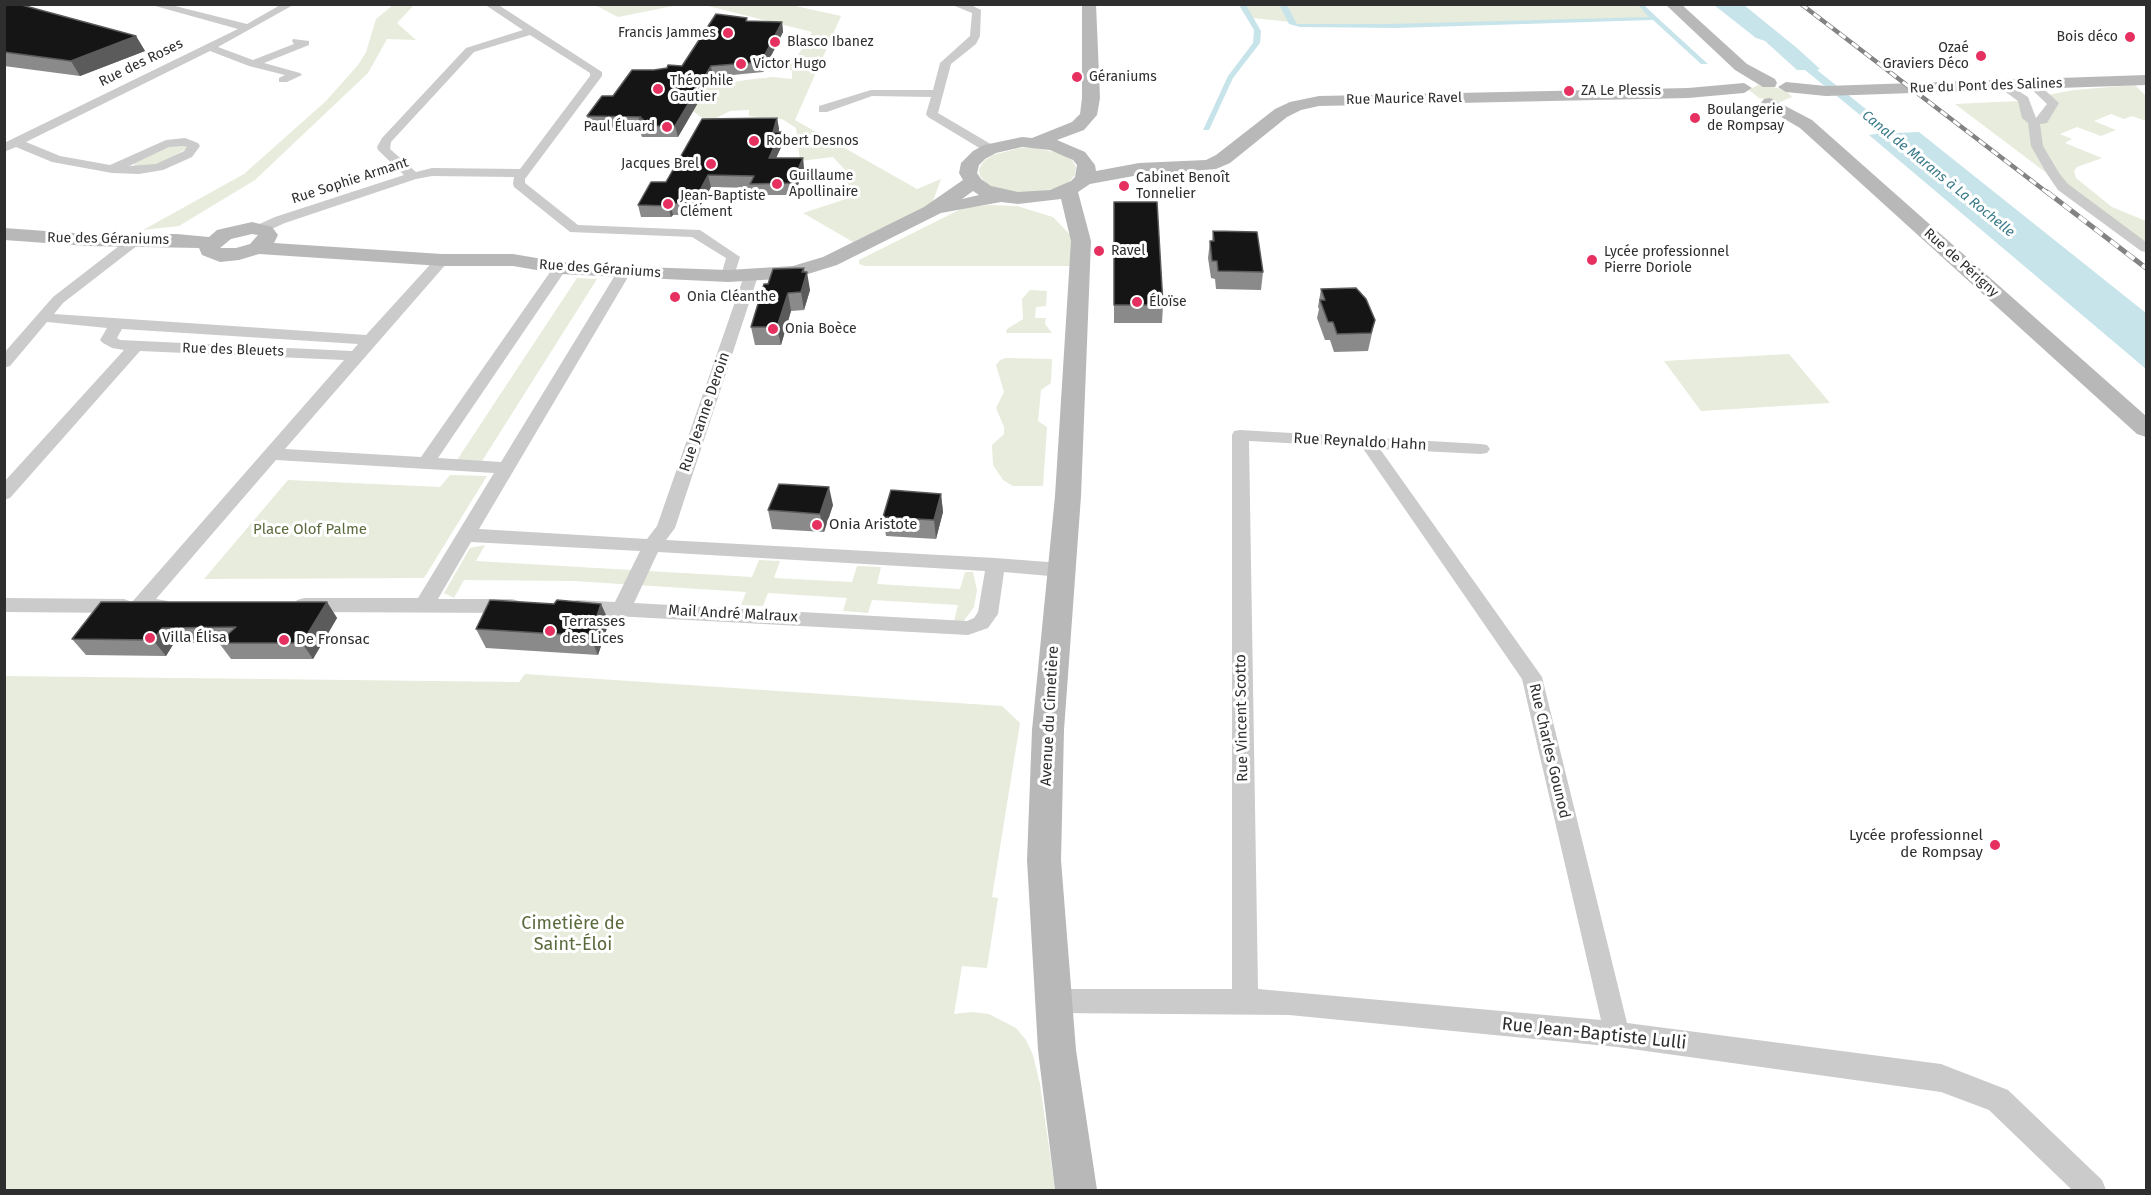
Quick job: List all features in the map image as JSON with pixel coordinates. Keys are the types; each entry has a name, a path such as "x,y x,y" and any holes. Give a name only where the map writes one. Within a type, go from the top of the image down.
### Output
{"street":[{"path":"153,4 248,28"},
{"name":"Rue des Roses","path":"10,145 248,28 290,4"},
{"path":"489,4 596,72 596,76 519,179 519,184 575,229 695,233 733,257 728,276"},
{"path":"955,4 977,12 975,36 972,42 946,63 932,114 990,149"},
{"name":"Avenue du Cimetière","path":"1076,1191 1057,1050 1044,860 1048,730 1068,496 1081,241 1079,172 1074,140 1078,126 1088,115 1091,98 1089,4"},
{"path":"1672,4 1741,67 1768,83 1792,92"},
{"path":"413,176 384,150 386,141 470,50 532,31"},
{"path":"253,64 304,43 297,41"},
{"path":"209,47 253,64 296,75 283,80"},
{"path":"1741,67 1754,94 1768,83"},
{"name":"Rue du Pont des Salines","path":"1754,94 1794,102 1792,92 2146,80"},
{"path":"2002,85 2024,99 2028,118 2034,122 2043,120 2053,103 2032,84"},
{"path":"824,109 871,93 938,94"},
{"name":"Rue Maurice Ravel","path":"1001,196 1036,198 1079,172 1209,165 1223,159 1281,113 1296,106 1319,101 1688,93 1754,94"},
{"name":"Rue de Périgny","path":"1754,94 1806,124 2146,429"},
{"path":"2034,122 2037,146 2063,187 2146,248"},
{"path":"1037,142 1078,126"},
{"path":"10,145 56,159 112,169 139,170 159,167 188,154 194,146 184,142 166,144 112,169"},
{"path":"1001,196 984,190 973,182 968,173 970,163 979,154 990,149 1007,144 1037,142 1069,149 1079,172"},
{"name":"Rue Sophie Armant","path":"258,239 280,220 413,176 432,172 524,173"},
{"name":"Rue des Géraniums","path":"4,234 133,242 177,240 211,243 233,231 258,239 442,260 513,261 560,268 751,276 795,272 830,261 931,211 973,182"},
{"name":"Rue des Géraniums","path":"931,211 1001,196"},
{"path":"1036,198 1066,221 1081,241"},
{"path":"4,363 58,300 133,242"},
{"path":"139,606 442,260"},
{"path":"425,464 560,268"},
{"path":"424,605 624,272"},
{"name":"Rue Jeanne Deroin","path":"622,608 652,545 666,528 751,276"},
{"name":"Rue des Bleuets","path":"44,314 50,318 117,324 370,340"},
{"name":"Rue des Bleuets","path":"117,324 108,339 117,345 356,356"},
{"path":"4,494 136,346"},
{"name":"Rue Reynaldo Hahn","path":"1240,435 1481,449"},
{"name":"Rue Vincent Scotto","path":"1240,435 1245,1000"},
{"name":"Rue Charles Gounod","path":"1367,442 1532,677 1617,1034"},
{"path":"272,454 506,468"},
{"path":"466,535 1060,570"},
{"name":"Mail André Malraux","path":"564,607 622,608 968,628 981,623 988,614 995,565"},
{"path":"4,605 174,606"},
{"path":"283,605 529,606"},
{"name":"Rue Jean-Baptiste Lulli","path":"1054,1001 1245,1000 1617,1034 1941,1078 1998,1100 2092,1191"}],"green space":[{"path":"1638,4 1654,18 1389,26 1300,25 1252,18 1243,5"},
{"path":"393,5 414,5 397,23 416,40 387,39 368,73 255,180 179,226 143,230 244,174 326,101 358,65 366,52 376,19"},
{"path":"595,5 678,5 618,17"},
{"path":"704,5 791,5 841,16 795,120 917,189 941,179 932,204 853,242 803,213 849,198 847,172 833,157 800,161 796,128 782,119 749,116 749,110 730,111 708,122 680,102 687,90 773,77 792,79 792,70 774,70 782,60 797,57 812,32"},
{"path":"1758,85 1784,89 1792,97 1780,102 1759,98 1749,90"},
{"path":"2135,85 2146,96 2146,121 2132,116 2124,119 2111,114 2094,121 2116,130 2101,136 2077,127 2060,134 2072,139 2065,143 2102,158 2077,167 2074,171 2076,178 2112,207 2146,221 2146,248 1955,104 2019,101 2035,122 2053,103 2047,95 2074,90"},
{"path":"174,144 187,147 156,165 135,166 134,163"},
{"path":"1020,148 1036,148 1063,154 1072,160 1076,167 1075,175 1069,182 1058,188 1027,194 997,189 986,183 980,176 979,169 984,161 993,155"},
{"path":"989,205 1017,206 1053,217 1076,241 1075,266 865,266 859,264 859,260 963,208"},
{"path":"577,278 597,279 482,461 457,460"},
{"path":"1030,290 1047,291 1046,306 1036,307 1035,318 1046,318 1045,324 1052,333 1006,333 1007,329 1023,319 1022,299"},
{"path":"1789,354 1830,403 1701,411 1664,361"},
{"path":"1006,358 1052,359 1051,383 1041,390 1038,421 1047,427 1043,486 1013,486 1003,480 993,465 992,445 1004,434 1004,427 996,408 1004,392 996,365 1000,360"},
{"name":"Place Olof Palme","path":"450,475 487,476 424,578 204,579 288,480 440,487"},
{"path":"485,545 476,561 752,577 759,560 780,561 774,578 852,582 857,566 881,567 877,584 960,589 965,572 973,572 977,590 974,607 963,622 954,621 958,605 872,600 868,613 843,611 847,598 768,593 763,606 741,605 746,592 574,581 464,580 454,598 444,593 470,548"},
{"name":"Cimetière de Saint-Éloi","path":"525,674 1002,706 1020,723 992,897 998,898 987,968 962,966 954,1014 971,1012 989,1014 1016,1028 1026,1040 1033,1055 1040,1084 1055,1190 5,1190 5,676 519,682"}],"water":[{"path":"1239,5 1246,5 1261,31 1260,43 1233,78 1209,130 1203,130 1228,76 1253,43 1254,30"},
{"path":"1272,5 1287,5 1297,24 1389,24 1649,17 1643,11 1650,11 1708,64 1701,64 1653,20 1395,28 1300,27 1289,24 1280,6"},
{"name":"Canal de Marans à La Rochelle","path":"1714,5 1744,5 1820,69 1817,70 1896,133 1919,132 2146,313 2146,369 1869,135 1882,133 1805,70 1797,70 1765,41 1756,38"}],"building":[{"path":"4,4 18,4 136,36 71,61 4,52"},
{"path":"716,14 747,18 746,21 782,22 761,62 711,66 675,126 639,126 643,119 639,119 641,117 587,116 602,96 613,96 632,70 654,70 667,68 668,65 682,66"},
{"path":"777,118 773,132 781,132 769,158 803,158 792,183 750,184 754,176 708,175 693,204 638,205 651,182 666,182 702,119"},
{"path":"1114,202 1157,202 1163,305 1114,305"},
{"path":"1213,231 1257,232 1263,272 1218,271 1217,261 1212,261 1210,241 1214,241"},
{"path":"804,268 802,272 807,272 801,292 788,293 777,327 751,327 764,284 768,284 773,269"},
{"path":"1356,288 1366,299 1375,320 1371,333 1337,334 1333,322 1328,322 1320,300 1325,300 1321,289"},
{"path":"779,484 829,487 820,514 768,510"},
{"path":"891,490 941,494 934,520 883,517"},
{"path":"490,600 554,604 557,600 601,604 590,636 476,629"},
{"path":"101,602 327,602 302,643 218,643 236,627 162,628 153,640 72,639"}],"waterway":[{"path":"1640,4 1653,17"}],"railway":[{"path":"1801,4 2049,194"},
{"path":"2047,192 2146,268"}],"place":[{"name":"Francis Jammes","path":"728,33"},
{"name":"Bois déco","path":"2130,37"},
{"name":"Blasco Ibanez","path":"775,42"},
{"name":"Ozaé Graviers Déco","path":"1981,56"},
{"name":"Victor Hugo","path":"741,64"},
{"name":"Géraniums","path":"1077,77"},
{"name":"Théophile Gautier","path":"658,89"},
{"name":"ZA Le Plessis","path":"1569,91"},
{"name":"Boulangerie de Rompsay","path":"1695,118"},
{"name":"Paul Éluard","path":"667,127"},
{"name":"Robert Desnos","path":"754,141"},
{"name":"Jacques Brel","path":"711,164"},
{"name":"Guillaume Apollinaire","path":"777,184"},
{"name":"Cabinet Benoît Tonnelier","path":"1124,186"},
{"name":"Jean-Baptiste Clément","path":"668,204"},
{"name":"Ravel","path":"1099,251"},
{"name":"Lycée professionnel Pierre Doriole","path":"1592,260"},
{"name":"Onia Cléanthe","path":"675,297"},
{"name":"Éloïse","path":"1137,302"},
{"name":"Onia Boèce","path":"773,329"},
{"name":"Onia Aristote","path":"817,525"},
{"name":"Terrasses des Lices","path":"550,631"},
{"name":"Villa Élisa","path":"150,638"},
{"name":"De Fronsac","path":"284,640"},
{"name":"Lycée professionnel de Rompsay","path":"1995,845"}]}
